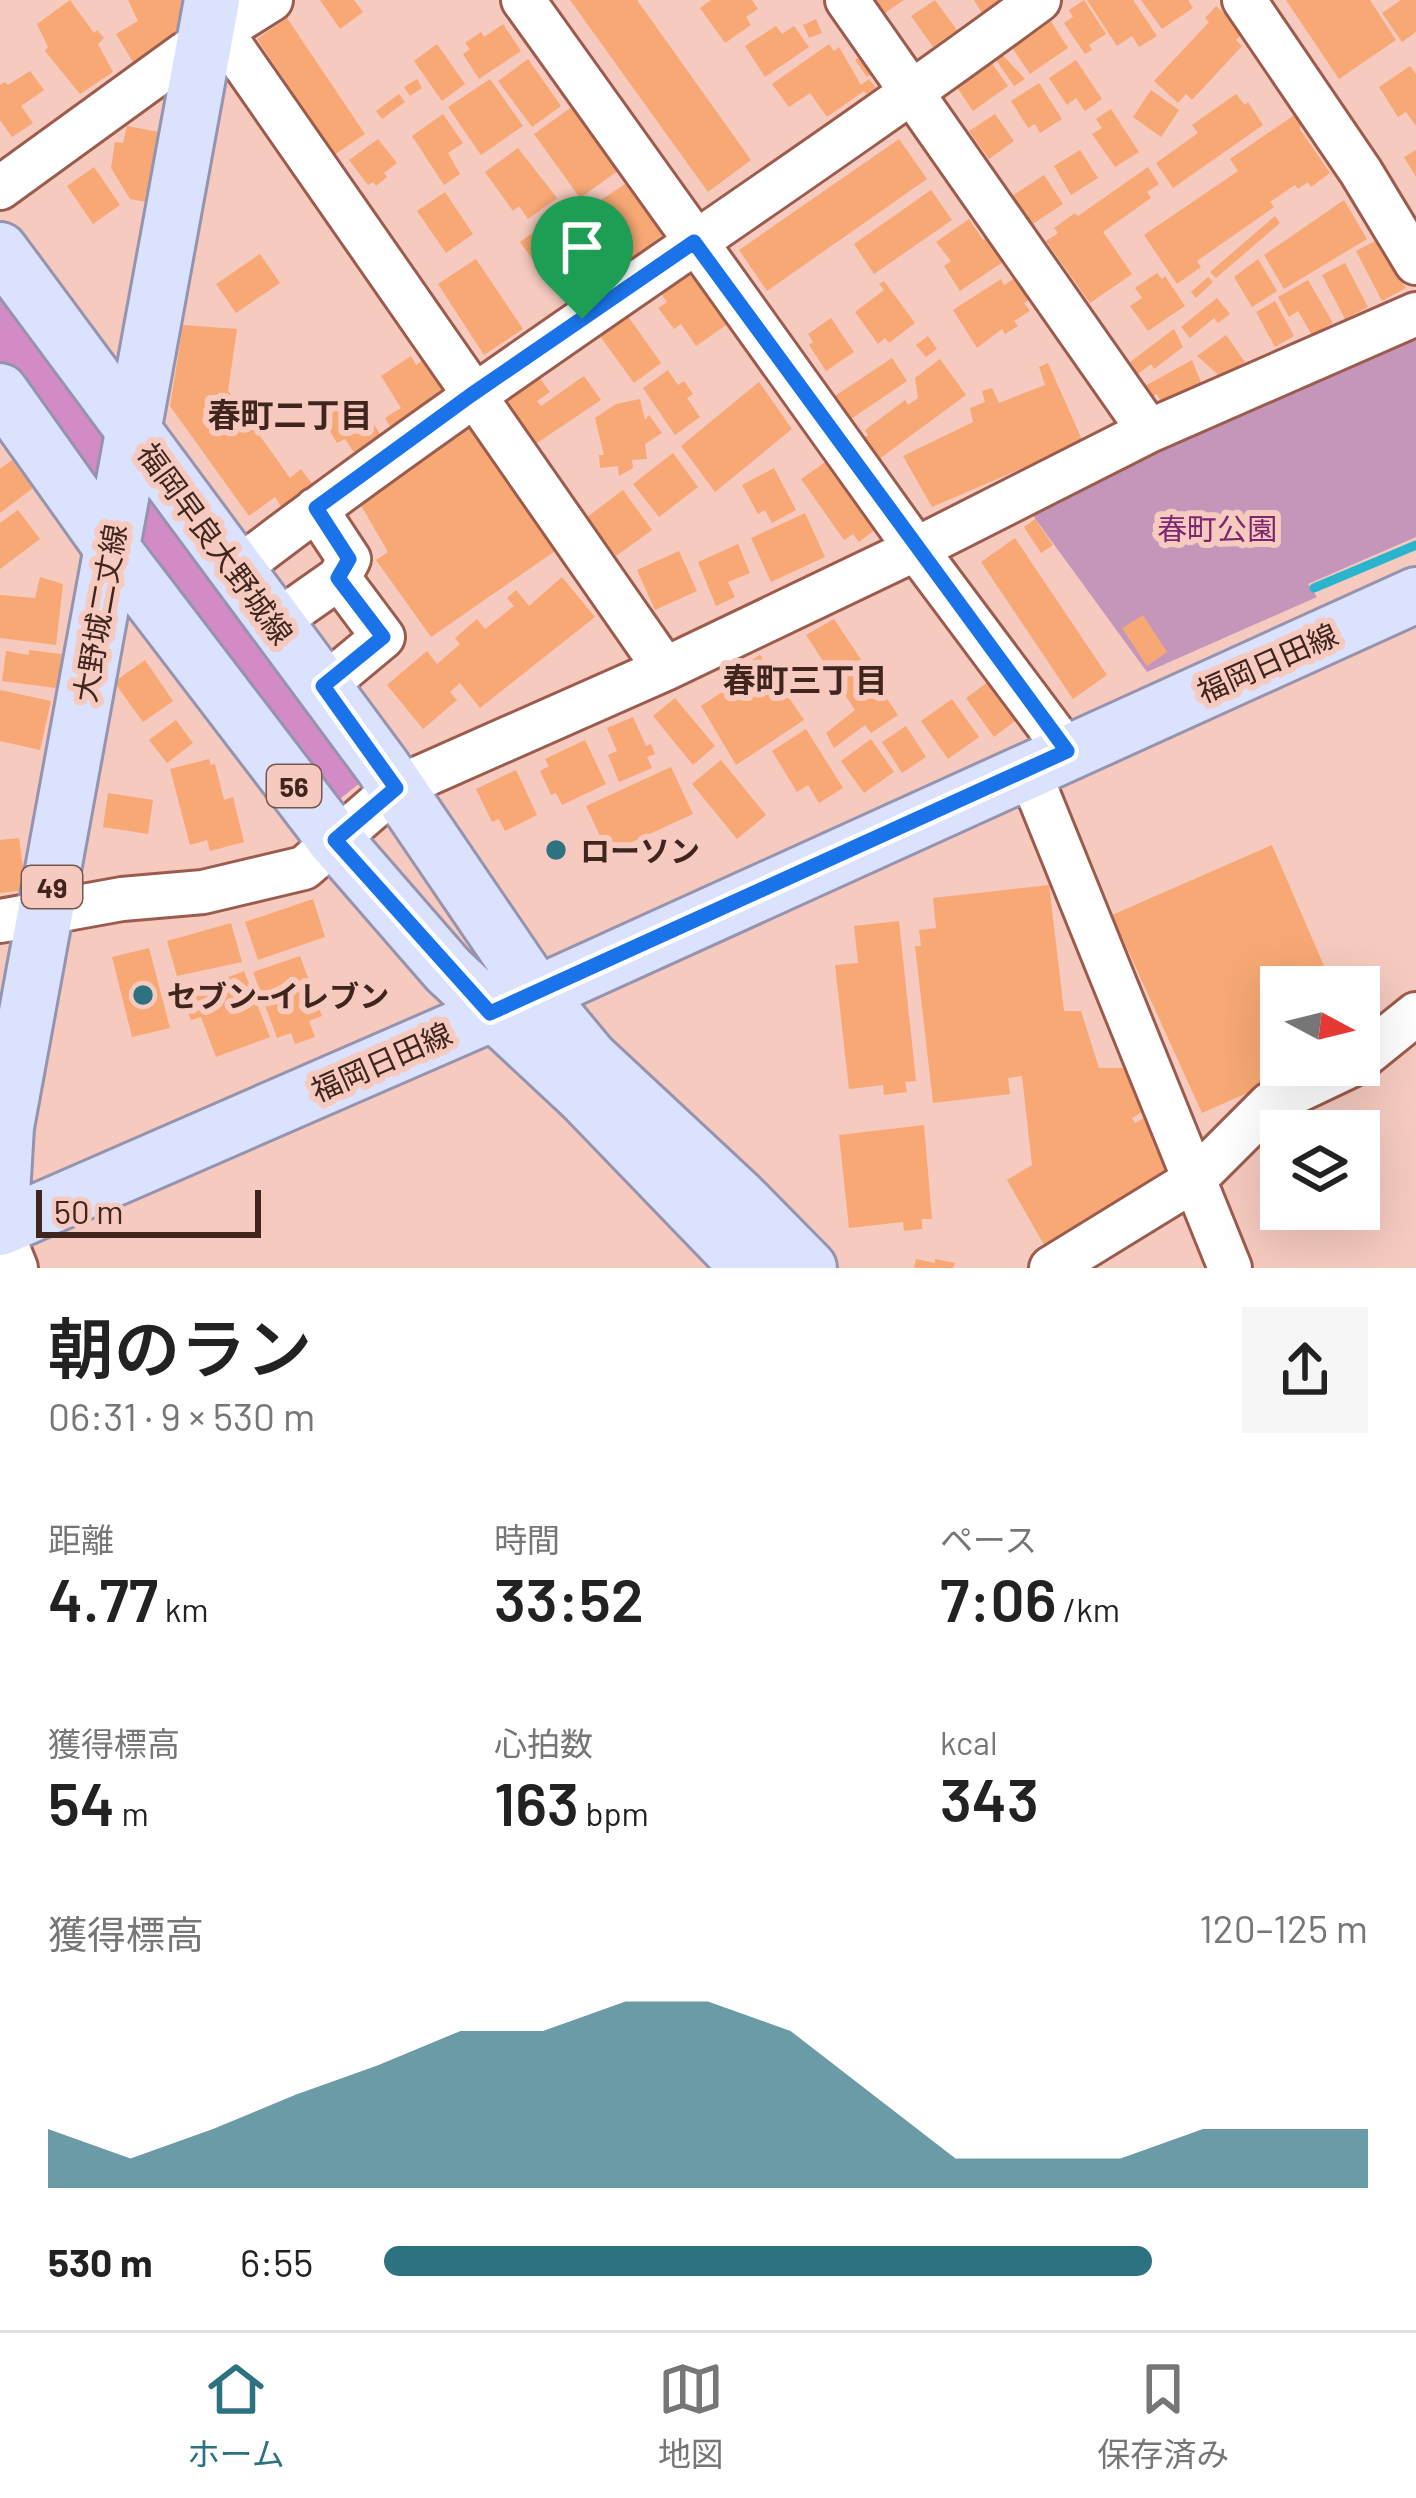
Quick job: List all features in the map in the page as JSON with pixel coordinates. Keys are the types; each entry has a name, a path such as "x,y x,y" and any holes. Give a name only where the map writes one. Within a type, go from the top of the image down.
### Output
{"main road":[{"name":"大野城二丈線","path":"0,1228 23,918 111,547 213,23"},
{"name":"福岡早良大野城線","path":"0,250 396,788 514,1003 584,1096 748,1268"},
{"name":"福岡早良大野城線","path":"0,391 111,547 335,840 514,1003 590,1058 809,1268"},
{"name":"福岡日田線","path":"0,1228 514,1003 1416,595"}],"street":[{"path":"0,188 213,23 271,0"},
{"path":"524,0 916,549 1047,760 1194,1180 1230,1268"},
{"path":"848,0 1149,430"},
{"path":"236,570 471,395 912,94 1040,0"},
{"path":"1244,0 1361,172 1416,263"},
{"path":"213,23 665,669"},
{"path":"23,918 122,899 203,892 304,868 396,788 665,669 1149,430 1416,314"},
{"path":"275,623 338,578 349,559 316,508"},
{"path":"323,686 383,637 338,578"},
{"path":"1380,1043 1416,1014"},
{"path":"1051,1268 1194,1180 1270,1104 1307,1086"},
{"path":"0,1228 16,1268"}],"green space":[{"name":"春町公園","path":"1416,321 1416,537 1308,584 1317,597 1147,672 1034,517 1034,499"}],"shaded area":[{"path":"0,277 116,433 102,504 0,365"},
{"path":"147,476 365,779 331,806 133,547"}],"building":[{"path":"70,0 94,33 97,30 104,38 98,44 113,72 80,94 45,51 48,47 37,24"},
{"path":"128,0 191,0 188,22 133,62 116,34 138,21"},
{"path":"320,0 354,0 363,12 340,29"},
{"path":"570,0 637,0 751,160 708,192"},
{"path":"711,0 752,0 758,9 746,17 751,25 725,43 700,8"},
{"path":"872,0 904,0 882,15"},
{"path":"935,0 957,30 933,47 911,16"},
{"path":"974,0 1002,0 982,13"},
{"path":"1084,0 1106,34 1089,45 1092,50 1085,54 1064,23 1073,17 1069,10"},
{"path":"1087,0 1133,0 1157,36 1139,47 1132,36 1117,46"},
{"path":"1141,0 1188,0 1193,8 1162,29"},
{"path":"1286,0 1370,0 1396,40 1339,79"},
{"path":"1401,0 1416,0 1416,32 1402,42 1382,13"},
{"path":"1216,6 1244,32 1236,40 1242,46 1192,100 1186,94 1178,103 1154,81 1209,22 1205,18"},
{"path":"1048,17 1068,48 1030,74 1009,43"},
{"path":"287,18 365,134 334,155 257,39"},
{"path":"816,19 822,33 809,38 803,25"},
{"path":"503,24 521,51 479,79 463,54 470,49 465,43"},
{"path":"776,26 782,34 794,26 809,47 765,77 745,46"},
{"path":"437,44 465,84 442,101 414,61"},
{"path":"829,44 834,51 839,47 861,85 869,79 876,88 827,117 810,93 789,107 772,84"},
{"path":"1000,52 1025,79 1014,86 994,57"},
{"path":"861,56 872,72 867,77 855,60"},
{"path":"528,59 561,106 532,127 498,81"},
{"path":"989,59 1008,86 973,111 954,83"},
{"path":"1076,60 1102,99 1085,111 1076,98 1067,105 1049,78"},
{"path":"1410,66 1416,74 1416,126 1406,112 1398,117 1379,87"},
{"path":"30,71 44,90 21,106 33,123 12,137 0,120 0,85"},
{"path":"417,79 422,88 410,96 404,87"},
{"path":"490,79 523,126 481,155 448,107"},
{"path":"1039,83 1062,119 1040,133 1035,124 1028,128 1011,101"},
{"path":"1151,90 1179,110 1161,137 1133,117"},
{"path":"399,94 405,102 382,119 376,111"},
{"path":"1236,94 1245,105 1248,102 1263,125 1173,188 1156,163 1198,133 1192,125"},
{"path":"573,106 619,170 580,198 534,134"},
{"path":"1111,109 1139,152 1115,167 1092,134 1102,128 1096,119"},
{"path":"443,114 463,143 448,153 460,174 444,185 412,136"},
{"path":"995,114 1014,141 989,159 969,131"},
{"path":"1296,114 1303,125 1299,128 1330,173 1311,187 1308,182 1298,189 1295,185 1270,202 1274,207 1197,261 1201,267 1177,284 1144,235 1238,171 1230,159"},
{"path":"127,126 164,133 152,203 130,199 111,168 115,142 123,143"},
{"path":"378,139 397,163 376,186 368,185 349,160"},
{"path":"899,139 927,179 767,291 739,250"},
{"path":"518,148 557,198 528,219 519,206 513,211 485,172"},
{"path":"1080,150 1098,178 1071,195 1054,166"},
{"path":"1416,150 1416,177 1404,157"},
{"path":"94,167 120,205 93,224 67,186"},
{"path":"1148,167 1159,184 1147,192 1151,198 1103,232 1132,274 1090,303 1046,241 1058,233 1054,228"},
{"path":"1044,175 1063,204 1031,225 1012,196"},
{"path":"634,178 669,230 621,267 606,244 617,237 595,204"},
{"path":"931,190 952,220 874,274 854,244"},
{"path":"445,192 473,234 446,253 417,211"},
{"path":"1344,200 1367,239 1284,289 1264,255"},
{"path":"562,212 590,250 548,281 520,242"},
{"path":"1275,216 1280,223 1216,278 1210,272"},
{"path":"969,219 983,240 990,235 1006,260 960,291 944,266 951,261 936,242"},
{"path":"1379,239 1406,288 1382,301 1356,251"},
{"path":"260,254 280,283 236,313 216,284"},
{"path":"476,259 523,329 484,355 438,284"},
{"path":"1258,259 1277,291 1252,307 1234,277"},
{"path":"1345,263 1368,307 1345,319 1322,275"},
{"path":"697,265 735,319 696,346 681,324 674,329 658,308 667,302 659,291"},
{"path":"1157,273 1162,279 1165,276 1185,306 1148,331 1130,306 1142,298 1135,288"},
{"path":"1208,277 1213,282 1196,298 1191,292"},
{"path":"1015,278 1030,299 1024,303 1030,311 1014,321 1018,326 1005,334 1002,329 977,348 953,310 1001,279 1004,285"},
{"path":"1308,280 1333,323 1312,335 1298,311 1289,317 1278,297"},
{"path":"884,281 915,323 889,343 885,338 878,344 855,312 884,290 879,284"},
{"path":"1217,298 1230,314 1218,323 1214,318 1190,338 1181,327"},
{"path":"1275,301 1294,336 1275,347 1256,312"},
{"path":"625,312 661,363 634,383 597,332"},
{"path":"831,318 854,352 826,371 809,345 813,342 808,334"},
{"path":"183,325 237,329 228,391 290,478 301,469 313,485 282,508 275,497 249,516 170,406"},
{"path":"1174,329 1183,347 1154,369 1151,364 1138,374 1130,362"},
{"path":"1226,335 1245,362 1222,378 1197,356"},
{"path":"928,336 937,349 926,357 916,345"},
{"path":"411,356 416,365 423,360 445,393 394,433 385,418 401,408 381,376"},
{"path":"892,358 907,381 848,421 832,398"},
{"path":"940,359 966,395 875,462 859,441 868,435 865,430 905,400 908,405 918,398 915,378"},
{"path":"1192,360 1202,385 1161,402 1157,394 1151,397 1145,386"},
{"path":"1048,363 1083,442 932,507 903,456 973,422 970,408 985,402 982,391 992,388 999,403 1045,385 1039,367"},
{"path":"668,370 678,385 684,381 693,394 687,398 700,417 675,435 643,388"},
{"path":"584,376 601,400 534,445 504,401 539,377 550,392 537,401 541,406"},
{"path":"759,382 792,429 715,492 681,446"},
{"path":"355,395 382,437 356,455 345,439 337,443 323,420"},
{"path":"640,399 645,420 649,415 662,433 645,444 647,459 632,460 633,468 619,476 618,466 600,468 599,455 604,455 595,418 616,404"},
{"path":"473,426 558,549 431,637 376,560 388,552 359,502"},
{"path":"673,453 698,487 659,517 633,484"},
{"path":"831,458 880,526 859,542 853,534 844,540 801,479"},
{"path":"12,460 33,488 0,513 0,469"},
{"path":"774,468 796,510 772,523 765,510 758,514 742,485"},
{"path":"623,490 652,530 616,556 587,517"},
{"path":"18,510 40,539 0,569 0,523"},
{"path":"805,513 825,557 771,582 751,538"},
{"path":"1035,519 1053,545 1041,553 1024,527"},
{"path":"1015,538 1107,675 1073,699 981,562"},
{"path":"738,544 750,573 728,582 735,597 716,606 698,562"},
{"path":"679,551 697,591 655,610 637,570"},
{"path":"40,577 63,584 56,645 0,638 0,595 35,598"},
{"path":"562,577 595,617 480,708 460,683 450,692 457,700 423,729 387,685 427,651 437,664 460,644 455,638 477,619 485,629 514,606 507,598 516,590 529,606"},
{"path":"1143,615 1167,652 1147,666 1122,628"},
{"path":"834,619 898,715 871,733 865,725 834,748 826,733 855,710 806,635"},
{"path":"29,650 69,655 64,689 2,681 6,651 29,655"},
{"path":"760,655 804,720 736,765 701,706 728,688 722,679"},
{"path":"145,660 173,701 143,722 114,682"},
{"path":"988,682 1016,720 994,737 966,698"},
{"path":"0,690 51,701 40,750 0,741"},
{"path":"675,698 715,746 693,765 653,716"},
{"path":"952,699 979,737 948,759 921,721"},
{"path":"633,717 646,746 651,744 655,754 647,757 652,768 619,782 608,755 617,751 607,728"},
{"path":"176,720 193,743 167,763 149,740"},
{"path":"906,726 926,757 902,773 882,742"},
{"path":"806,729 843,788 819,803 808,785 797,792 772,751"},
{"path":"871,739 894,772 864,793 841,761"},
{"path":"585,740 606,784 562,805 556,793 551,795 540,771 549,766 545,759"},
{"path":"209,759 215,764 224,800 233,797 244,842 210,851 207,840 190,845 170,769"},
{"path":"721,760 766,815 737,839 692,784"},
{"path":"671,767 693,814 608,853 586,806"},
{"path":"516,770 537,815 505,831 499,819 492,822 476,789"},
{"path":"108,793 153,800 148,834 103,827"},
{"path":"19,838 26,890 0,893 0,840"},
{"path":"1272,845 1324,966 1260,966 1263,1086 1202,1113 1112,915"},
{"path":"1049,885 1064,1011 1081,1011 1099,1068 1123,1068 1147,1109 1132,1118 1135,1123 1144,1118 1172,1167 1164,1172 1172,1185 1051,1257 1007,1180 1032,1165 1022,1076 1008,1078 1010,1094 933,1103 915,946 921,946 919,930 936,928 933,898"},
{"path":"313,899 325,937 258,960 245,922"},
{"path":"899,921 916,1081 905,1082 907,1092 884,1095 883,1085 849,1089 835,965 858,963 854,926"},
{"path":"231,923 242,962 177,976 167,941"},
{"path":"149,948 170,1028 132,1037 112,957"},
{"path":"300,956 322,1016 309,1021 315,1037 295,1044 291,1033 277,1038 253,972"},
{"path":"244,971 270,1037 216,1057 201,1017 191,1020 181,996"},
{"path":"924,1125 932,1219 922,1219 922,1229 904,1231 903,1222 849,1228 839,1135"},
{"path":"916,1259 955,1263 953,1268 914,1268"}],"waterway":[{"path":"1314,588 1416,545"}],"place":[{"name":"ローソン","path":"556,850"},
{"name":"セブン-イレブン","path":"143,995"}],"district":[{"name":"春町二丁目","path":"290,414"},
{"name":"春町三丁目","path":"805,679"}],"route":[{"path":"694,242 1067,751 490,1013 335,840 396,788 323,686 383,637 338,578 349,559 316,508 582,319 694,242"}]}
